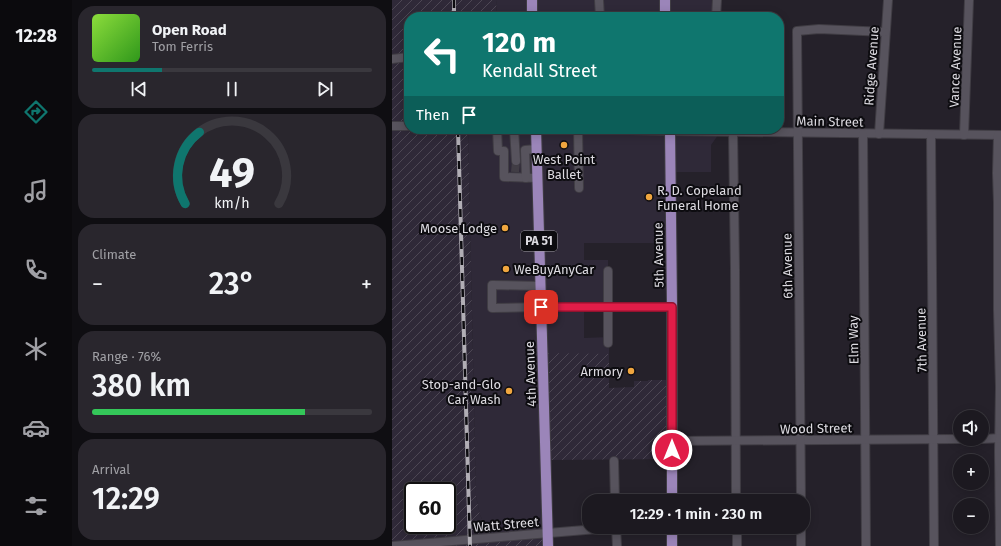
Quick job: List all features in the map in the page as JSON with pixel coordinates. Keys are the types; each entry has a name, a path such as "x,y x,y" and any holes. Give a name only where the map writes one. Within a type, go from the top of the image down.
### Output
{"main road":[{"path":"532,0 532,12"},
{"path":"665,0 665,12"},
{"name":"4th Avenue","path":"536,134 548,546"},
{"name":"5th Avenue","path":"670,134 672,494"},
{"path":"672,534 672,546"}],"street":[{"path":"599,0 600,12"},
{"path":"716,0 716,12"},
{"name":"Ridge Avenue","path":"878,134 888,0"},
{"name":"Vance Avenue","path":"964,135 969,0"},
{"name":"6th Avenue","path":"801,494 797,31 819,29 885,32"},
{"path":"392,59 404,58"},
{"path":"392,126 404,126"},
{"name":"Main Street","path":"784,133 999,135"},
{"path":"497,134 498,151 537,149"},
{"path":"514,134 516,161"},
{"path":"578,134 579,188"},
{"path":"733,134 736,494"},
{"name":"Elm Way","path":"862,134 866,546"},
{"name":"7th Avenue","path":"931,135 934,546"},
{"path":"999,135 997,173 1000,387 1000,546"},
{"path":"525,150 526,178"},
{"path":"504,151 504,177 515,175 526,178 537,178"},
{"path":"608,271 608,343"},
{"path":"540,286 492,285 492,308 672,307"},
{"path":"989,439 1000,438"},
{"name":"Wood Street","path":"672,441 953,439"},
{"path":"614,461 615,494"},
{"name":"Watt Street","path":"392,546 452,543 582,530"},
{"path":"616,534 617,546"},
{"path":"737,534 737,546"},
{"path":"801,534 801,546"}],"shaded area":[{"path":"392,0 496,0 497,12 404,12 404,134 468,134 476,496 480,515 485,526 494,537 548,533 548,546 392,546"},
{"path":"496,0 717,0 716,12 497,12"},
{"path":"468,134 719,134 711,145 711,172 670,172 671,243 584,243 584,260 608,260 608,307 584,307 584,338 609,337 609,354 542,354 548,533 494,537 485,526 480,515 476,496"},
{"path":"542,353 609,354 609,388 634,387 634,381 672,380 672,459 546,460"}],"tunnel":[{"path":"515,172 516,161"}],"railway":[{"path":"454,0 454,12"},
{"path":"458,134 470,546"}],"place":[{"name":"West Point Ballet","path":"564,145"},
{"name":"R. D. Copeland Funeral Home","path":"649,197"},
{"name":"Moose Lodge","path":"505,228"},
{"name":"WeBuyAnyCar","path":"506,269"},
{"name":"Armory","path":"631,371"},
{"name":"Stop-and-Glo Car Wash","path":"509,391"}],"route":[{"path":"541,307 672,307 672,450"}]}
